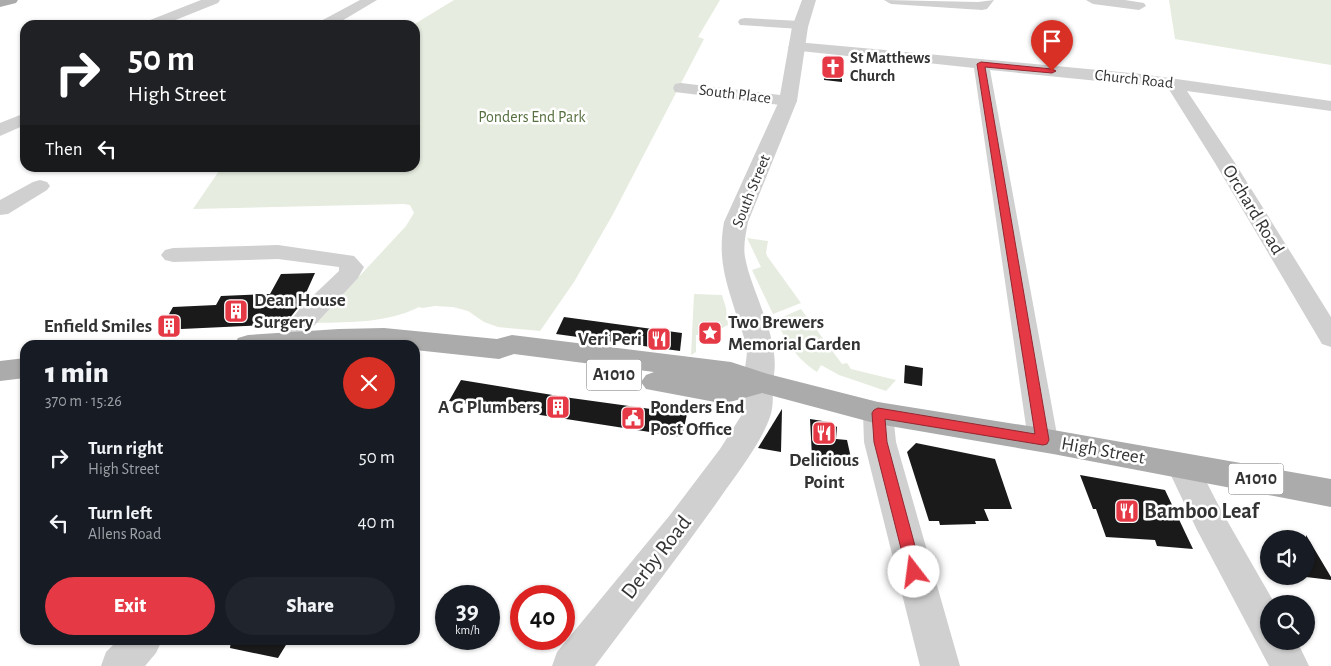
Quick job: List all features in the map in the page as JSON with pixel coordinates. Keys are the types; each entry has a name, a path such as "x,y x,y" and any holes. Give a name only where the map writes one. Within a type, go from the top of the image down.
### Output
{"main road":[{"path":"0,4 10,0"},
{"name":"High Street","path":"316,340 354,337 374,340"},
{"name":"High Street","path":"420,344 499,349 506,358 513,360 704,389 730,391 758,384 856,405 878,413 1043,440 1331,493"},
{"path":"0,371 20,369"}],"street":[{"path":"163,20 213,0"},
{"path":"333,20 370,0"},
{"name":"South Street","path":"758,384 761,348 741,288 733,256 733,240 736,222 788,101 800,25 809,0"},
{"path":"891,0 976,6 982,6 987,0"},
{"path":"1093,0 1138,6"},
{"path":"745,22 800,25"},
{"path":"796,47 885,55"},
{"name":"Church Road","path":"906,57 1174,84 1331,106"},
{"path":"981,64 1043,440"},
{"name":"Orchard Road","path":"1174,84 1225,163 1331,338"},
{"name":"South Place","path":"681,88 788,101"},
{"path":"2,127 20,120"},
{"path":"0,210 40,186"},
{"path":"173,255 278,252 346,261 351,264 350,273 305,316 296,329 292,340"},
{"name":"Derby Road","path":"571,666 682,525 731,458 736,446 754,422 758,384"},
{"path":"878,413 880,442 940,666"},
{"path":"1182,465 1209,520 1260,612"},
{"path":"120,666 139,645"},
{"path":"1281,650 1290,666"}],"green space":[{"name":"Ponders End Park","path":"454,0 720,0 698,37 704,39 612,216 574,282 540,331 498,327 484,322 468,311 453,307 435,306 419,307 382,319 316,323 406,226 414,213 410,205 193,209 218,172 420,172 420,21"},
{"path":"1169,0 1331,0 1331,65 1175,39"},
{"path":"747,238 768,241 767,256 801,303 773,314 752,270 761,267"},
{"path":"694,294 722,295 728,325 709,335 696,335 696,352 691,355"},
{"path":"801,309 842,364 847,363 851,369 896,380 886,391 839,375 821,365 817,372 803,361 793,349 776,320"}],"building":[{"name":"St Matthews Church","path":"825,56 842,57 842,82 824,80"},
{"path":"315,273 301,304 285,324 160,330 173,307 216,305 221,296 270,294 281,274"},
{"path":"564,317 682,333 680,351 556,334"},
{"path":"905,365 923,368 922,386 904,383"},
{"path":"461,380 687,414 682,437 449,401"},
{"path":"782,409 781,452 758,448"},
{"name":"Delicious Point","path":"810,419 829,422 837,427 836,439 847,440 851,458 812,457"},
{"path":"916,443 995,459 1012,509 984,509 989,521 975,521 976,524 940,525 939,521 929,521 907,452"},
{"path":"1080,475 1165,490 1193,549 1157,546 1155,540 1106,537 1096,509 1093,509"},
{"path":"1315,550 1331,577 1331,580 1315,578"},
{"path":"230,645 286,645 278,658 230,648"}],"place":[{"name":"St Matthews Church","path":"833,67"},
{"name":"Dean House Surgery","path":"236,311"},
{"name":"Enfield Smiles","path":"169,326"},
{"name":"Two Brewers Memorial Garden","path":"710,333"},
{"name":"Veri Peri","path":"659,339"},
{"name":"A G Plumbers","path":"558,407"},
{"name":"Ponders End Post Office","path":"633,418"},
{"name":"Delicious Point","path":"824,433"},
{"name":"Bamboo Leaf","path":"1127,511"}],"route":[{"path":"914,572 880,442 878,413 1043,440 981,64 1052,71"}]}
